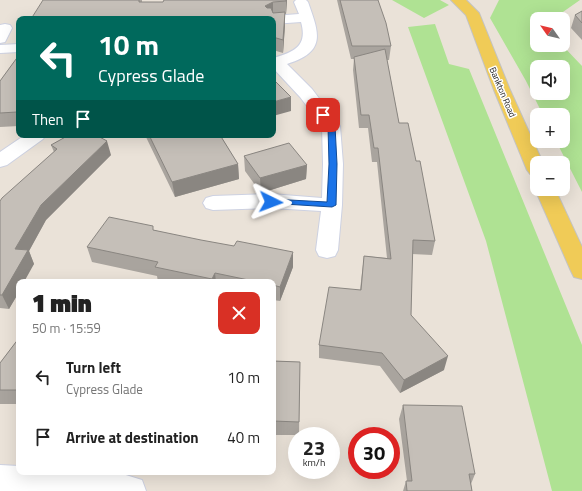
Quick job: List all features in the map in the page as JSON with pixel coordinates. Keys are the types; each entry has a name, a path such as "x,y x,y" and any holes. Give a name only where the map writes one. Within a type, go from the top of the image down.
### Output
{"main road":[{"name":"Bankton Road","path":"458,0 475,7 502,90 531,156"},
{"path":"548,196 582,272"}],"street":[{"path":"276,62 302,51 310,42 311,34 301,2"},
{"path":"276,20 306,17"},
{"path":"0,49 16,48"},
{"path":"276,63 306,93 331,126 333,164 332,205 327,250"},
{"path":"0,160 33,138"},
{"path":"213,203 271,202 332,205"},
{"path":"0,480 112,486 131,491"}],"green space":[{"path":"392,0 440,0 449,5 424,18"},
{"path":"499,0 580,0 563,12 530,12 530,52 569,52 582,66 582,192 570,168 570,156 564,156 560,148 570,148 570,108 540,108 536,100 570,100 570,60 530,60 530,89 490,18"},
{"path":"435,24 449,64 469,69 582,345 582,491 552,491 486,241 408,27"}],"building":[{"path":"43,0 139,0 139,2 163,2 164,0 286,0 273,2 265,6 267,8 271,8 273,13 285,12 283,40 276,38 276,16 33,16"},
{"path":"340,0 378,0 386,23 391,46 352,46"},
{"path":"582,11 582,23 575,15"},
{"path":"385,49 399,123 408,123 416,161 420,161 435,241 413,240 411,315 448,356 404,380 382,353 319,345 329,287 361,290 364,256 391,259 378,148 374,148 369,115 361,115 354,57"},
{"path":"16,59 16,112 0,113 0,81"},
{"path":"276,82 291,97 276,101"},
{"path":"64,138 102,138 107,141 41,205 15,249 28,250 2,295 0,295 0,201 57,149 51,145"},
{"path":"150,138 222,138 238,164 172,182"},
{"path":"289,143 307,165 260,178 244,156"},
{"path":"109,217 153,226 153,230 201,240 234,246 237,241 293,252 280,287 276,286 276,279 244,279 215,273 212,279 155,267 158,262 87,247"},
{"path":"16,342 16,390 0,390 0,363"},
{"path":"276,361 300,362 299,422 276,421"},
{"path":"403,405 462,406 475,474 469,474 472,491 407,491 406,481 412,481"}],"route":[{"path":"271,202 332,205 333,164 331,126 323,115"}]}
